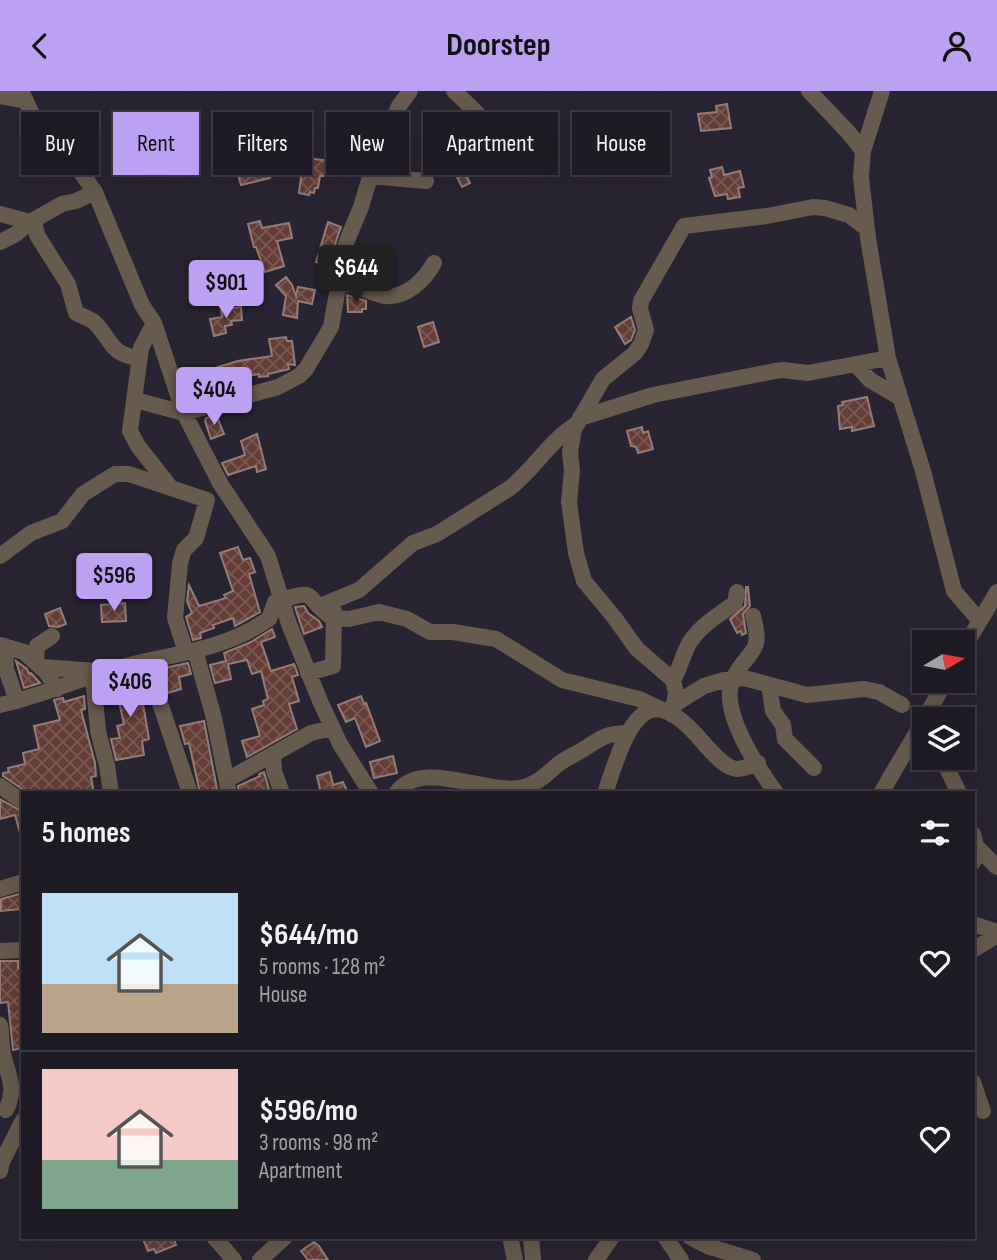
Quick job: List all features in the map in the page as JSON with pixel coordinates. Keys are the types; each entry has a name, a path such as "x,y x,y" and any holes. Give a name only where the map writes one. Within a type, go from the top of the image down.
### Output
{"street":[{"path":"135,400 184,413 278,387 299,376 315,356 331,327 346,243 388,126 410,91"},
{"path":"454,91 476,112"},
{"path":"809,91 863,151"},
{"path":"882,91 863,151 861,178 888,358 923,471 954,591 979,620"},
{"path":"0,96 24,96 34,118 62,146 95,192 142,305 154,323 184,413 219,483 268,556 308,673 332,728 370,791"},
{"path":"370,176 426,181"},
{"path":"0,241 16,234 32,221 62,204 95,192"},
{"path":"668,709 676,687 673,680 636,649 581,574 569,502 570,441 603,379 635,353 641,344 646,330 640,309 641,302 684,226 768,216 813,207 849,215 867,229"},
{"path":"0,214 32,221"},
{"path":"32,221 37,235 68,284 76,313 93,321 120,354 139,358"},
{"path":"339,283 349,283 385,296 391,295 408,290 423,280 434,263"},
{"path":"154,323 141,348 130,424 133,438 171,488"},
{"path":"0,705 57,689 100,673 216,646 258,627 269,619 275,602 294,595 306,594 327,603 359,590 413,543 437,534 510,488 555,439 579,420 653,395 775,371 801,374 888,358"},
{"path":"856,365 870,380 899,397"},
{"path":"0,556 31,533 62,521 83,494 115,474 129,474 207,500 196,538 184,550 180,563 175,618 211,705 226,788 273,755 311,733 332,728"},
{"path":"673,680 692,638 735,603 737,592"},
{"path":"974,630 997,592"},
{"path":"308,673 333,666 332,618 327,603"},
{"path":"332,618 349,619 379,612 407,619 430,632 453,632 496,639 562,680 668,709 726,765 736,769 758,763"},
{"path":"753,616 758,632 757,643 733,679 730,692 732,713 746,743 775,791"},
{"path":"38,658 52,636"},
{"path":"17,701 5,663 7,647 81,672 100,673"},
{"path":"38,658 57,689"},
{"path":"146,661 189,791"},
{"path":"100,673 94,687 97,731 111,791"},
{"path":"606,791 628,733 641,716 652,710 668,709 704,686 733,679 754,680 807,695 864,689 879,692 902,705"},
{"path":"769,685 773,711 783,725 785,739 814,768"},
{"path":"398,791 408,781 431,785 450,779 481,787 526,790 557,765 600,737 613,733 628,733"},
{"path":"882,791 912,740"},
{"path":"273,755 274,771 281,791"},
{"path":"948,770 958,791"},
{"path":"0,786 21,801"},
{"path":"975,848 997,867"},
{"path":"0,890 21,883"},
{"path":"975,925 997,933"},
{"path":"975,949 997,933"},
{"path":"0,951 21,950"},
{"path":"0,1025 2,1051 12,1085 3,1108 21,1119"},
{"path":"975,1087 984,1111"},
{"path":"1,1166 21,1124"},
{"path":"216,1239 234,1260"},
{"path":"260,1260 283,1239"},
{"path":"510,1239 515,1260"},
{"path":"531,1239 533,1260"},
{"path":"596,1260 611,1239"},
{"path":"666,1239 681,1260"},
{"path":"692,1239 708,1253 753,1260"}],"building":[{"path":"727,104 731,128 701,131 698,114 717,112 716,106"},
{"path":"312,159 326,160 326,175 331,176 320,176 318,188 315,188 314,193 299,193 301,175 312,175"},
{"path":"722,167 724,175 740,171 744,187 738,188 740,197 728,199 727,194 715,196 709,178 712,177 710,170"},
{"path":"238,175 269,175 270,178 241,185"},
{"path":"456,175 466,175 470,183 462,187"},
{"path":"260,221 262,228 289,223 292,238 277,241 284,266 265,272 248,224"},
{"path":"328,222 341,227 331,267 316,262"},
{"path":"286,277 296,296 298,287 315,290 312,304 298,301 297,318 283,315 286,296 276,285"},
{"path":"347,295 366,301 366,309 362,309 362,312 348,312"},
{"path":"241,307 242,320 231,321 232,325 225,326 226,333 214,336 210,319 222,317 221,310"},
{"path":"631,317 635,330 631,340 625,344 615,327"},
{"path":"433,322 439,342 424,347 418,327"},
{"path":"286,337 287,341 292,341 295,365 288,364 289,369 268,376 259,377 259,374 231,379 233,384 224,386 218,367 272,356 269,339"},
{"path":"867,397 874,426 852,431 852,427 840,429 838,406 843,405 842,402"},
{"path":"216,415 224,434 211,439 205,421 206,418"},
{"path":"642,427 643,433 648,431 653,449 638,453 636,447 631,446 627,431"},
{"path":"257,434 266,469 257,472 256,466 228,475 222,463 245,455 241,441"},
{"path":"238,547 243,560 250,558 255,572 249,574 260,612 235,626 233,618 213,625 214,628 200,633 201,638 193,640 186,617 192,613 187,601 189,585 199,606 226,598 224,595 233,591 220,553"},
{"path":"746,587 750,606 743,614 746,633 742,635 741,631 737,633 730,619 745,606"},
{"path":"125,603 126,621 102,622 101,605"},
{"path":"304,606 322,627 304,634 295,607"},
{"path":"60,608 66,624 49,626 45,614"},
{"path":"272,629 275,637 261,642 271,671 294,664 298,675 292,677 299,701 289,704 297,729 247,757 242,741 260,736 252,709 264,705 263,701 268,699 261,671 252,674 247,660 228,664 231,679 215,683 210,665 226,661 224,653 251,642"},
{"path":"16,661 27,669 40,683 24,688"},
{"path":"188,663 191,674 179,677 181,689 168,693 160,669"},
{"path":"138,674 149,739 142,741 144,755 116,760 111,739 120,738 117,726 124,724 114,680"},
{"path":"84,696 85,709 81,710 95,763 96,776 91,777 94,791 25,791 3,776 3,773 9,772 8,768 25,764 23,753 39,749 34,726 60,720 54,700 63,698 64,702"},
{"path":"361,696 380,741 366,747 355,718 346,722 338,705"},
{"path":"204,721 217,789 200,791 189,743 185,744 180,726"},
{"path":"393,756 397,773 374,778 370,762"},
{"path":"264,772 269,789 239,791 238,786 260,776 259,774"},
{"path":"330,772 333,785 343,782 347,791 316,791 320,789 317,776"},
{"path":"0,799 21,811 21,833 15,815 0,819"},
{"path":"21,894 20,909 1,911 1,899"},
{"path":"0,961 18,961 18,968 21,968 21,1048 13,1050 8,1002 0,1003"},
{"path":"143,1239 174,1239 176,1245 156,1253 154,1249 148,1251"},
{"path":"314,1242 328,1260 308,1260 301,1251"}]}
